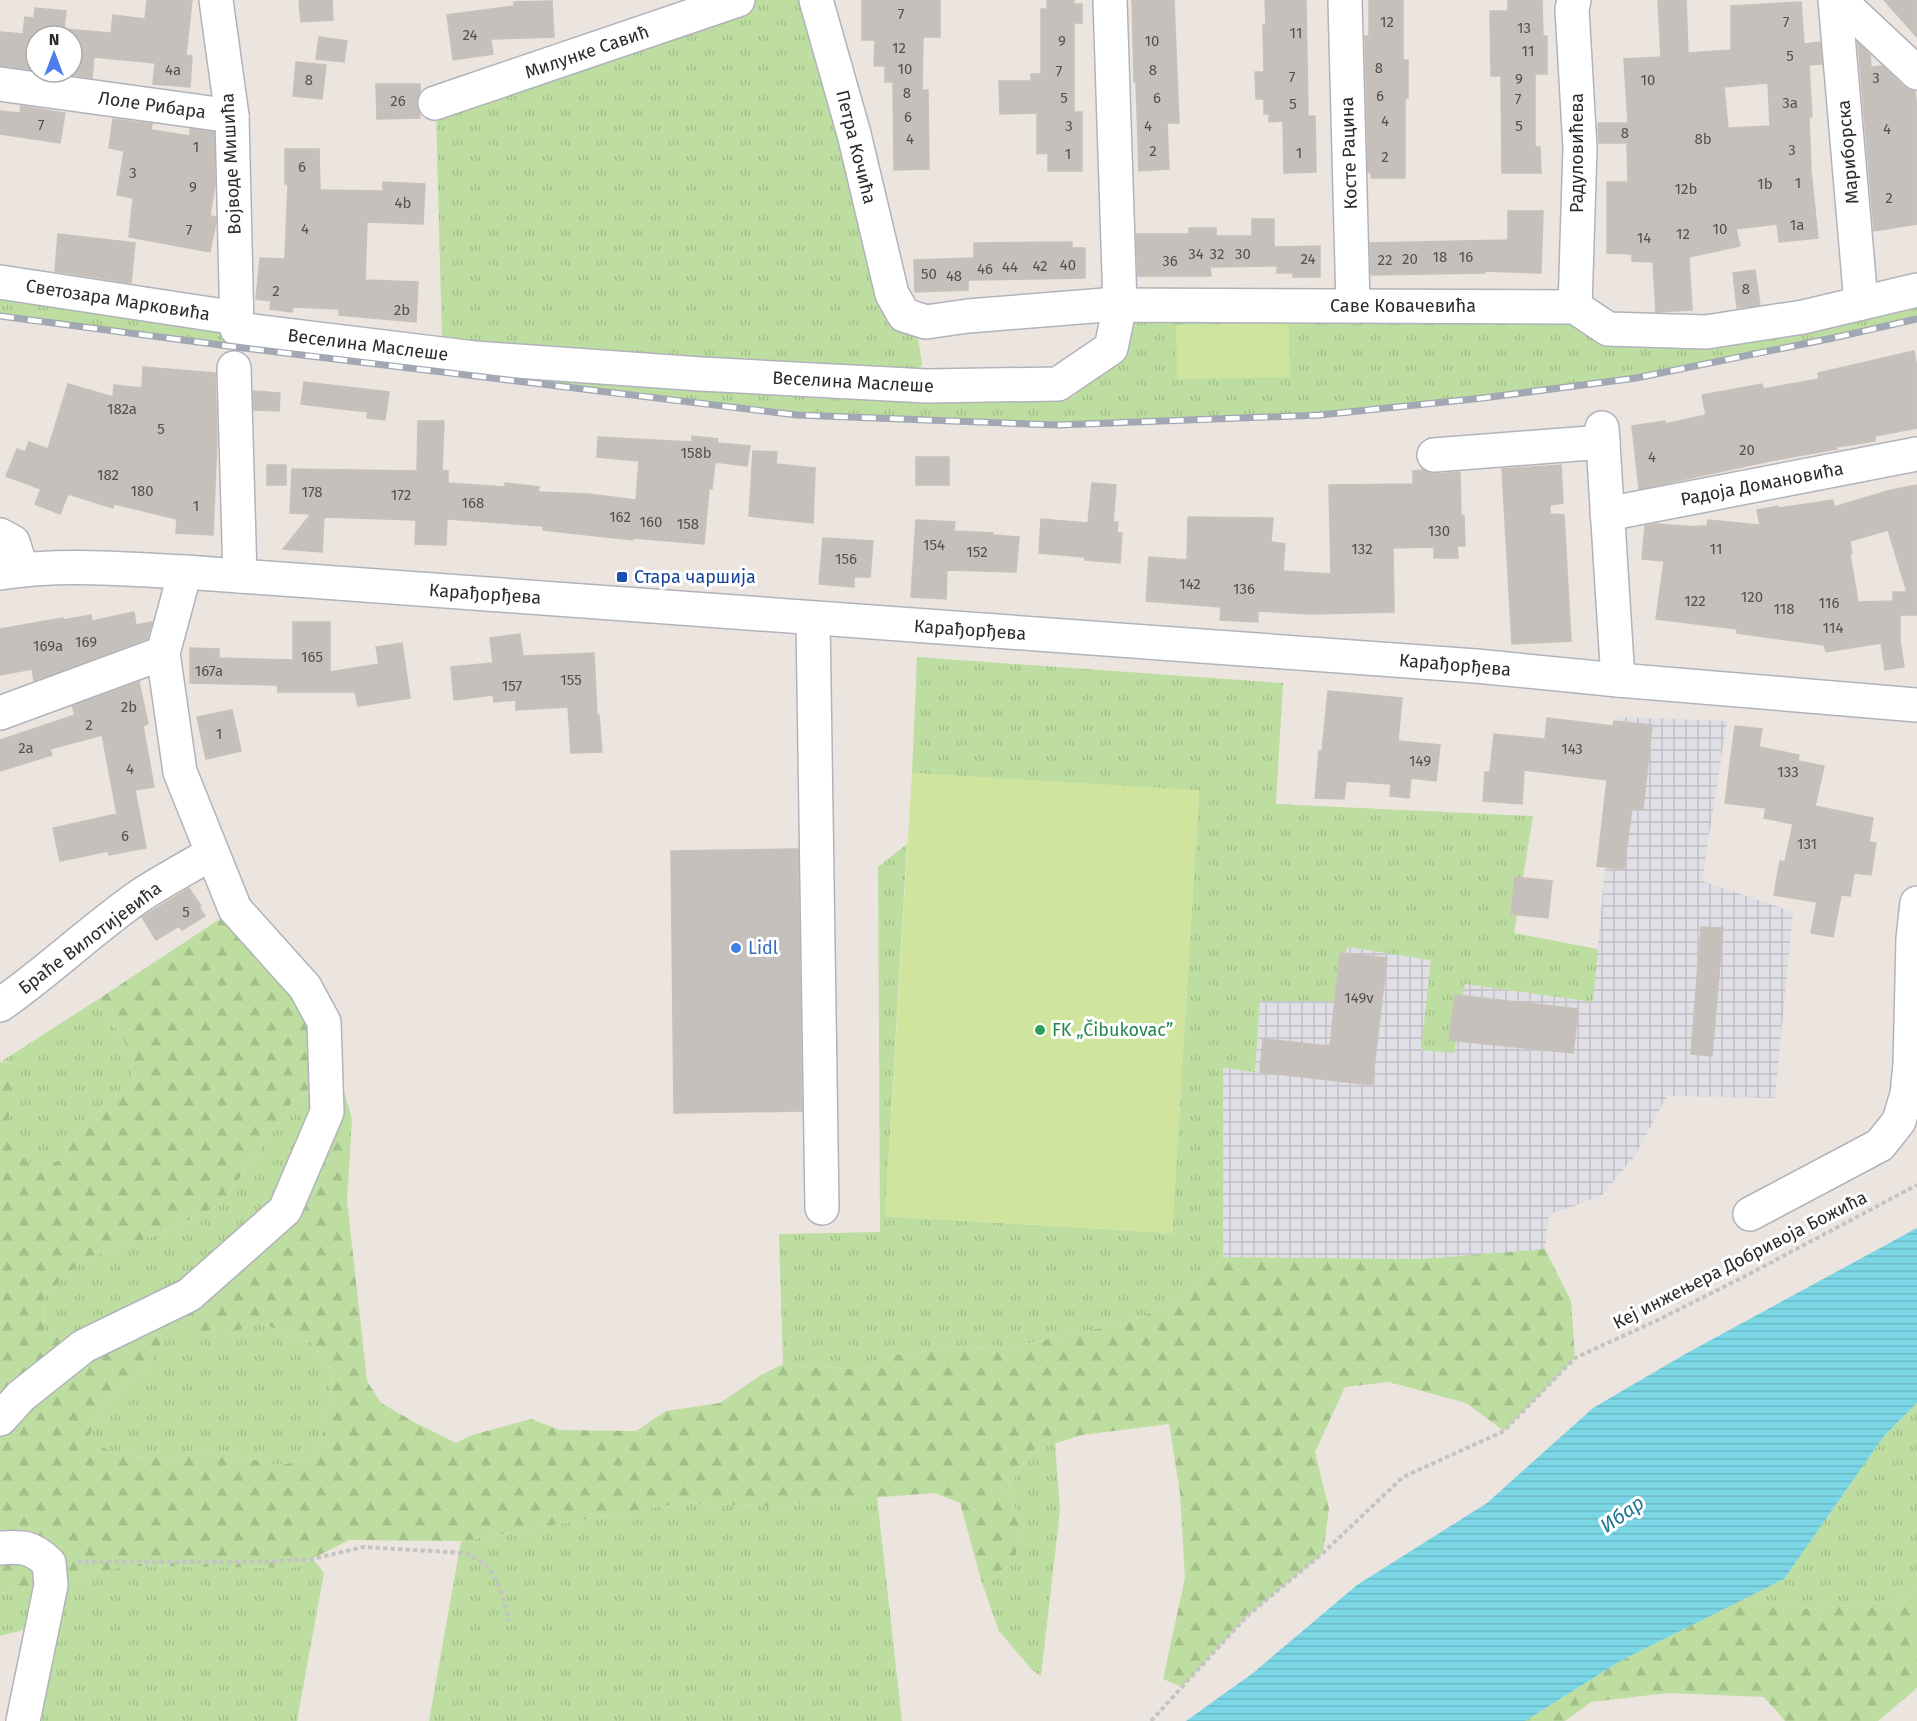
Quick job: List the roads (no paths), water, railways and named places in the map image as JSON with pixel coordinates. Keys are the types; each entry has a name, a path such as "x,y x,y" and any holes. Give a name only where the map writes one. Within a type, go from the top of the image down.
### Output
{"street":[{"name":"Војводе Мишића","path":"216,0 232,116 237,323"},
{"name":"Милунке Савић","path":"435,103 738,0"},
{"name":"Петра Кочића","path":"816,0 854,134 892,294"},
{"name":"Веселина Маслеше","path":"237,323 485,358 701,374 916,386 1058,384 1110,348 1120,305 1110,0"},
{"name":"Косте Рацина","path":"1345,0 1353,305"},
{"name":"Радуловићева","path":"1574,0 1572,9 1580,148 1575,307"},
{"path":"1837,0 1917,73"},
{"name":"Мариборска","path":"1837,0 1861,303"},
{"name":"Лоле Рибара","path":"0,84 232,116"},
{"name":"Светозара Марковића","path":"0,282 237,323"},
{"path":"1575,307 1608,329 1706,332 1803,317 1917,290"},
{"name":"Саве Ковачевића","path":"892,294 904,315 926,322 968,316 1120,305 1575,307"},
{"path":"234,368 240,576"},
{"path":"1434,455 1602,435 1618,680"},
{"name":"Радоја Домановића","path":"1607,514 1917,454"},
{"name":"Карађорђева","path":"0,536 13,542 11,572 103,568 184,572 1464,665 1917,705"},
{"path":"0,1419 21,1396 84,1346 189,1295 285,1210 327,1112 324,1022 305,987 235,909 180,772 163,653 184,572"},
{"path":"813,618 822,1208"},
{"path":"0,713 163,653"},
{"name":"Браће Вилотијевића","path":"0,1005 142,895 212,853"},
{"path":"1750,1214 1880,1144 1899,1121 1907,1094 1910,1065 1913,939 1917,903"},
{"path":"0,1548 18,1547 36,1551 49,1563 51,1585 23,1721"}],"water":[{"name":"Ибар","path":"1917,1228 1917,1403 1884,1436 1784,1579 1622,1660 1525,1721 1186,1721 1253,1673 1357,1585 1487,1503 1593,1408 1687,1353"}],"railway":[{"path":"0,316 797,415 1058,425 1320,415 1483,398 1636,378 1917,319"}],"place":[{"name":"Стара чаршија","path":"622,577"},
{"name":"Lidl","path":"736,948"},
{"name":"FK „Čibukovac”","path":"1040,1030"}]}
